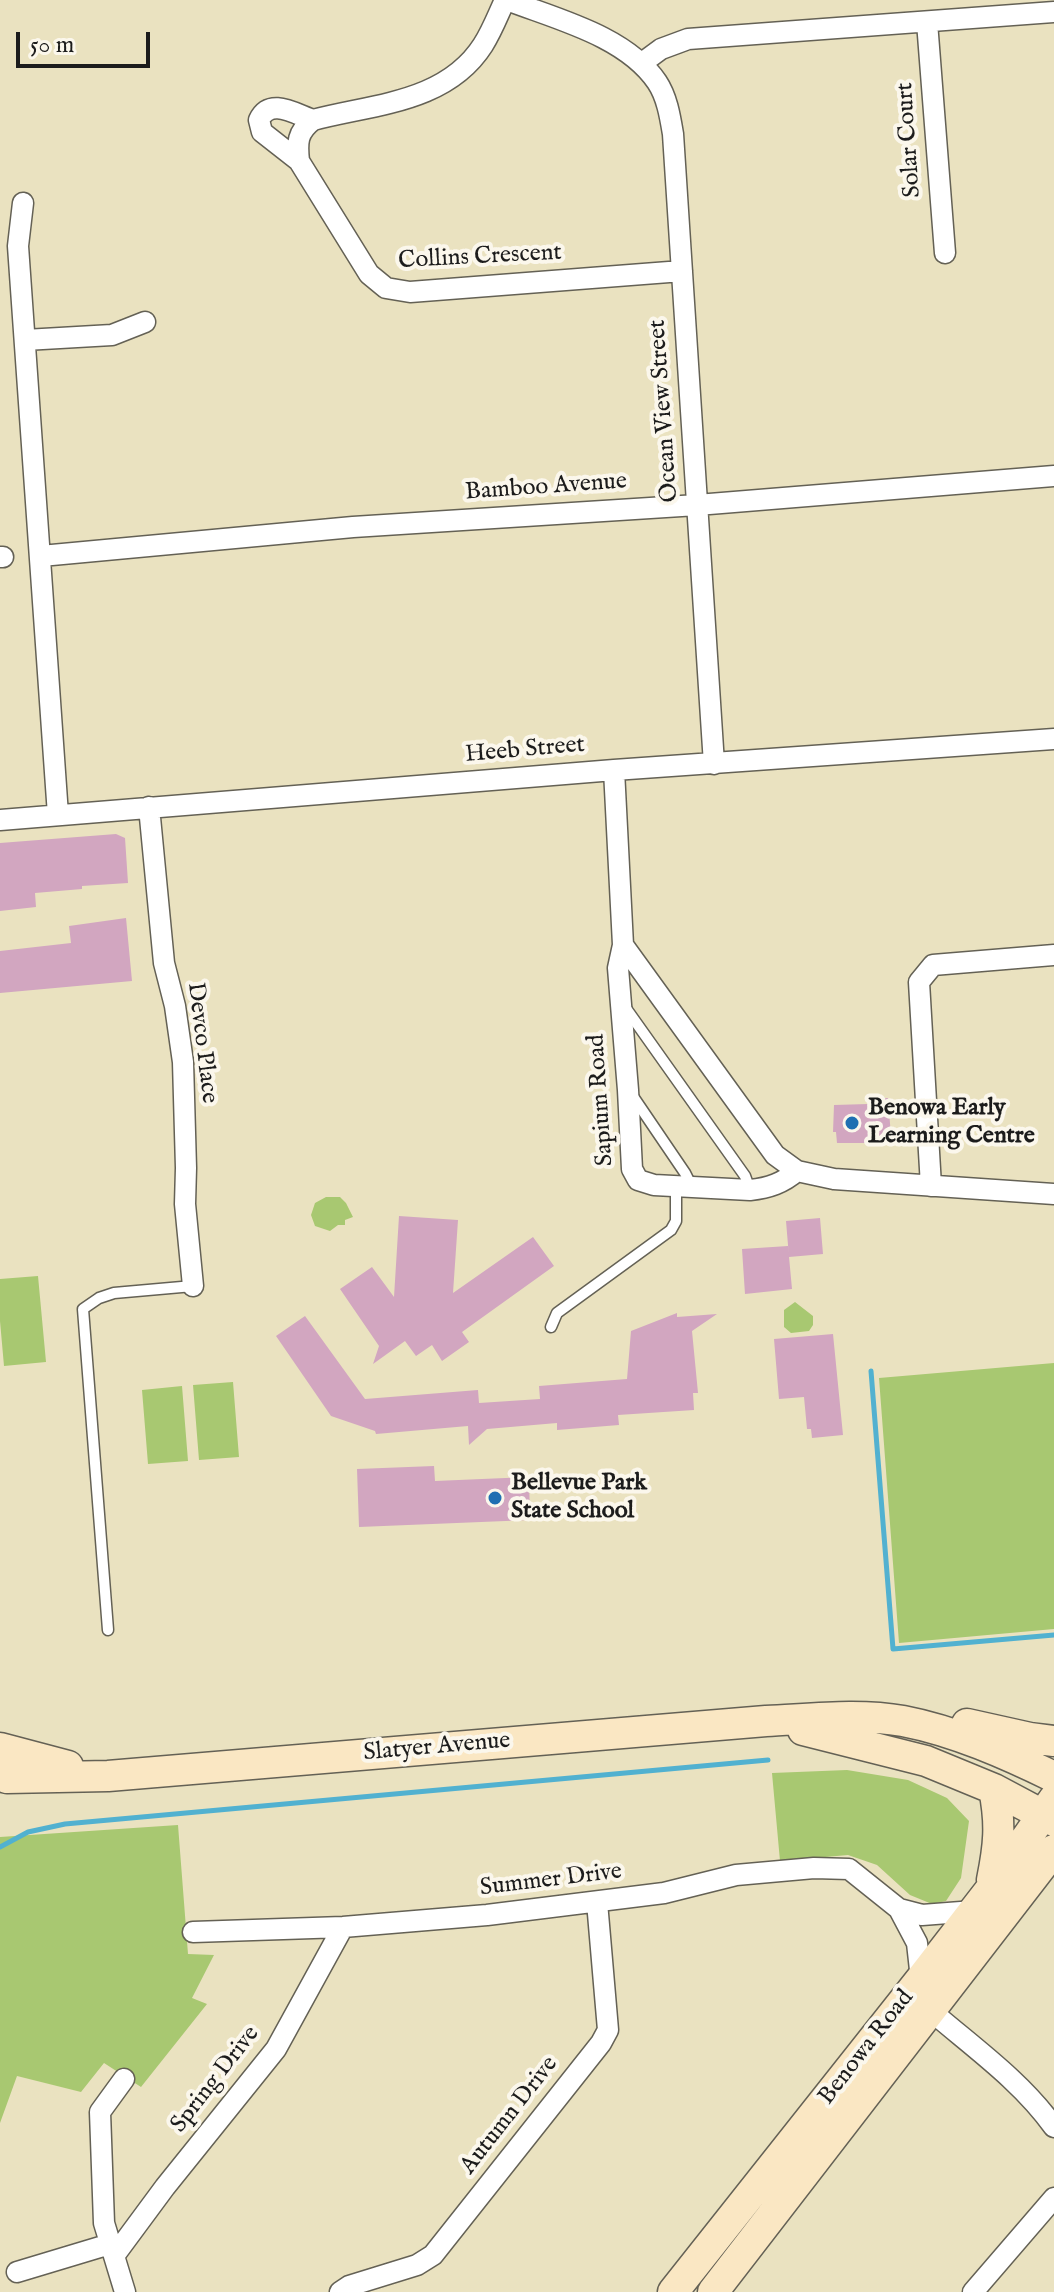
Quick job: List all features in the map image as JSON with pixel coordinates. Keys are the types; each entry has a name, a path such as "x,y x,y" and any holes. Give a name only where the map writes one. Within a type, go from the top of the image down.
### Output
{"main road":[{"name":"Slatyer Avenue","path":"0,1776 108,1776 766,1721 857,1718 902,1721 963,1738 1054,1777"},
{"path":"902,1721 945,1718 1054,1741"},
{"name":"Slatyer Avenue","path":"766,1721 926,1761 1051,1812"},
{"name":"Slatyer Avenue","path":"0,1748 108,1776"},
{"path":"982,1900 998,1847 1000,1818 994,1789"},
{"name":"Benowa Road","path":"713,2292 921,1995 982,1900 1051,1812"},
{"name":"Benowa Road","path":"673,2292 921,1995 1054,1850"}],"street":[{"path":"299,161 298,137 313,120 419,96 443,85 465,68 483,45 506,0 598,36 642,63 661,49 688,39 1054,12"},
{"name":"Solar Court","path":"927,22 945,253"},
{"name":"Ocean View Street","path":"642,63 658,83 669,108 673,134 714,764"},
{"name":"Collins Crescent","path":"313,120 276,107 266,110 259,120 267,138 299,161 369,274 386,288 410,292 682,271"},
{"path":"23,203 18,246 58,815"},
{"path":"25,340 112,335 145,322"},
{"name":"Bamboo Avenue","path":"41,556 353,527 697,505 1054,476"},
{"name":"Heeb Street","path":"0,820 614,770 1054,739"},
{"name":"Sapium Road","path":"614,770 623,945 618,959 620,1000 631,1162 635,1176 642,1183 750,1190 786,1181 797,1171"},
{"name":"Devco Place","path":"149,807 164,963 175,1006 183,1062 185,1204 193,1286"},
{"path":"623,945 761,1138 775,1155 797,1171 834,1179 1054,1194"},
{"path":"931,1186 919,982 933,965 1054,955"},
{"name":"Summer Drive","path":"193,1932 343,1927 487,1915 664,1893 736,1875 814,1868 849,1869 899,1909 917,1943 921,1995"},
{"path":"899,1909 922,1915 982,1900"},
{"name":"Autumn Drive","path":"340,2292 349,2286 417,2265 433,2255 601,2043 608,2030 597,1902"},
{"name":"Spring Drive","path":"112,2250 276,2049 343,1927"},
{"path":"921,1995 1044,2112 1054,2127"},
{"path":"124,2079 100,2112 104,2223 125,2292"},
{"path":"973,2292 1054,2198"},
{"path":"17,2272 112,2250"}],"lane":[{"path":"620,1000 745,1176 750,1190"},
{"path":"551,1327 557,1313 671,1230 676,1221 685,1173 628,1090"},
{"path":"108,1630 83,1309 99,1298 114,1293 193,1286"}],"green space":[{"path":"326,1197 340,1197 353,1217 345,1220 345,1225 338,1225 330,1231 315,1226 311,1215 315,1203"},
{"path":"38,1276 46,1362 4,1366 0,1279"},
{"path":"795,1302 813,1316 809,1331 791,1333 784,1327 784,1310"},
{"path":"1054,1363 1054,1629 899,1643 879,1378"},
{"path":"233,1382 239,1457 199,1460 193,1385"},
{"path":"182,1386 188,1461 148,1464 142,1390"},
{"path":"847,1770 908,1780 947,1798 969,1821 961,1878 946,1901 932,1904 910,1895 877,1865 848,1855 780,1861 772,1773"},
{"path":"178,1825 188,1954 214,1955 192,1998 207,2004 141,2087 104,2063 81,2092 17,2076 0,2123 0,1837"}],"building":[{"path":"116,834 125,838 128,883 35,893 36,907 0,911 0,843"},
{"path":"126,918 132,981 0,993 0,951 71,943 69,926"},
{"path":"888,1098 891,1136 878,1137 878,1143 837,1143 836,1132 833,1132 834,1105 868,1104 868,1099"},
{"path":"399,1216 458,1220 453,1293 533,1237 554,1266 462,1332 469,1342 442,1361 432,1345 416,1356 405,1341 373,1364 379,1346 340,1289 372,1267 394,1297"},
{"path":"820,1218 823,1254 789,1257 786,1221"},
{"path":"788,1246 792,1289 745,1294 742,1249"},
{"path":"677,1313 677,1317 717,1314 692,1331 698,1393 693,1393 694,1410 618,1415 619,1425 557,1430 557,1423 487,1429 469,1445 468,1426 376,1434 375,1431 331,1416 276,1336 305,1316 365,1399 478,1390 479,1403 540,1399 539,1386 627,1379 631,1331"},
{"path":"833,1334 843,1435 812,1438 811,1429 807,1429 804,1397 779,1399 774,1339"},
{"path":"434,1466 435,1481 529,1477 530,1520 359,1527 357,1469"}],"waterway":[{"path":"871,1371 893,1649 1054,1635"},
{"path":"0,1847 28,1832 65,1824 768,1760"}],"place":[{"name":"Benowa Early Learning Centre","path":"852,1123"},
{"name":"Bellevue Park State School","path":"495,1498"}]}
